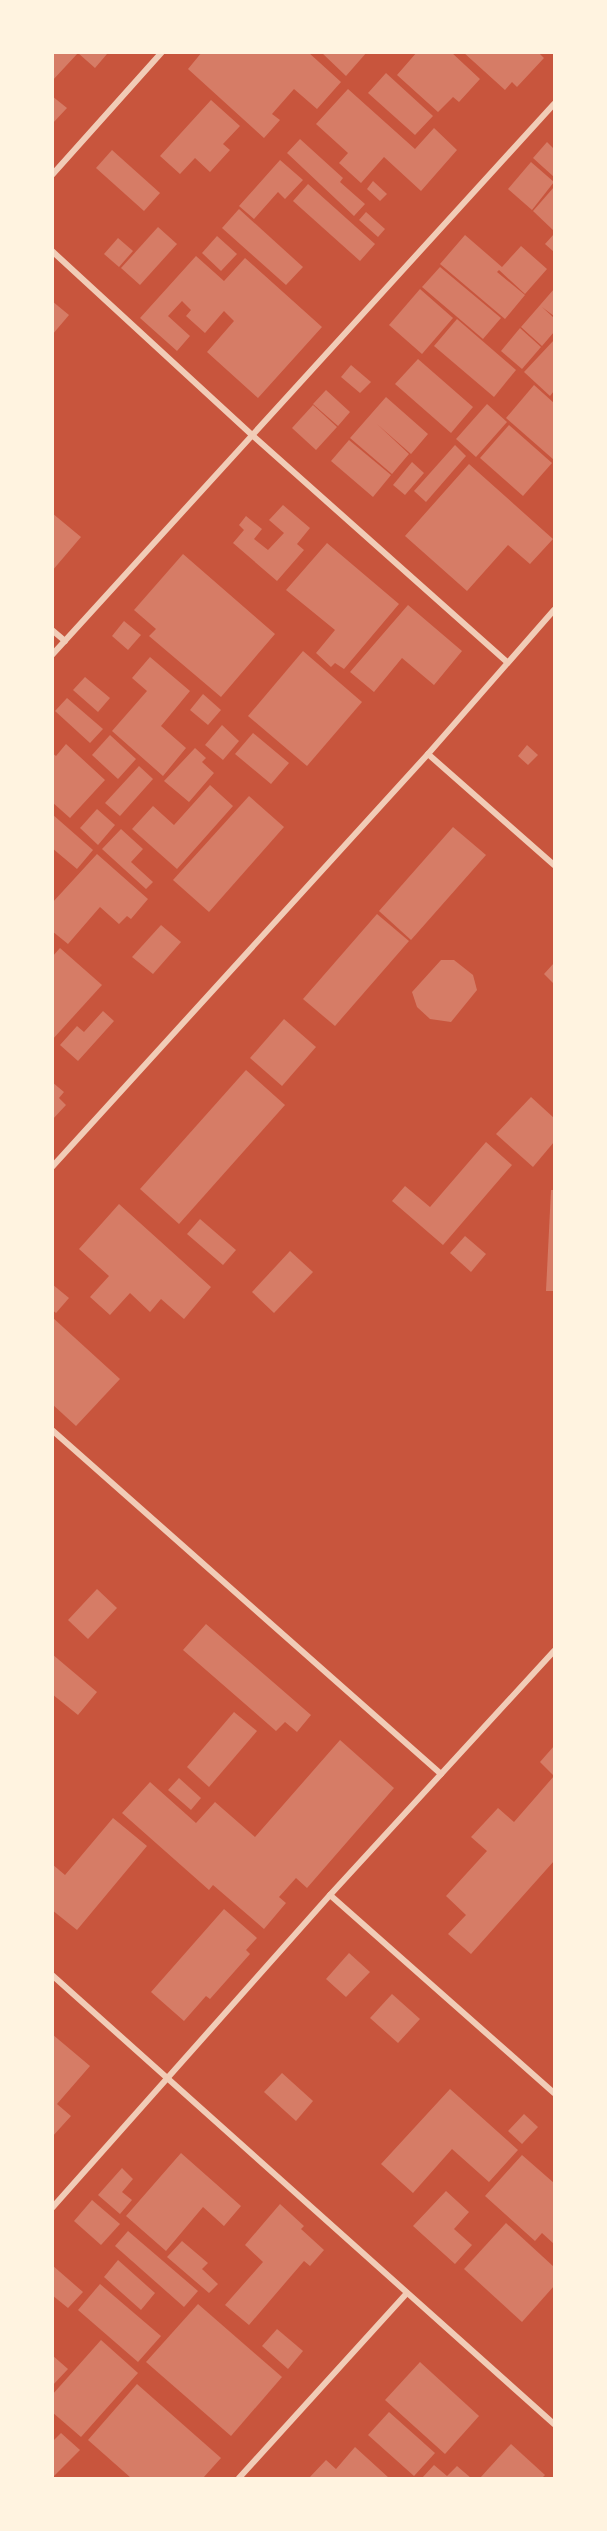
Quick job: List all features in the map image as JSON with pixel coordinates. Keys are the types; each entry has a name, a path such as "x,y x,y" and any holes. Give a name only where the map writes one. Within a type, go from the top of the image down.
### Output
{"street":[{"path":"52,175 162,52"},
{"path":"52,655 555,104"},
{"path":"52,250 252,435 507,662"},
{"path":"52,1167 428,754 555,610"},
{"path":"52,630 65,641"},
{"path":"428,754 555,865"},
{"path":"52,1430 441,1774"},
{"path":"52,2208 330,1895 555,1651"},
{"path":"330,1895 555,2093"},
{"path":"52,1975 555,2424"},
{"path":"239,2478 407,2293"}],"building":[{"path":"52,52 105,52 107,54 95,68 78,53 52,81"},
{"path":"202,52 308,52 341,82 317,109 294,89 272,114 280,120 264,138 188,69"},
{"path":"321,52 367,52 346,76"},
{"path":"417,52 451,52 480,79 459,102 453,97 438,112 397,75"},
{"path":"463,52 538,52 544,58 517,87 512,82 505,90"},
{"path":"386,73 433,116 415,135 368,93"},
{"path":"348,89 415,149 434,128 457,150 421,191 384,157 361,183 339,163 348,153 316,124"},
{"path":"52,96 67,108 52,124"},
{"path":"211,100 240,126 223,144 230,150 210,172 195,158 180,174 160,156"},
{"path":"300,139 343,178 340,182 365,204 354,216 287,153"},
{"path":"547,142 554,149 554,177 533,158"},
{"path":"112,150 160,193 144,211 96,168"},
{"path":"280,160 303,180 285,199 278,192 254,219 239,206"},
{"path":"531,162 554,182 532,210 508,189"},
{"path":"373,181 387,194 380,201 367,189"},
{"path":"308,184 375,244 360,261 293,201"},
{"path":"554,187 554,231 533,211"},
{"path":"239,209 303,267 286,285 222,228"},
{"path":"366,212 385,229 378,237 359,220"},
{"path":"158,227 177,244 140,285 121,268"},
{"path":"554,234 554,252 545,244"},
{"path":"465,235 502,267 521,246 547,269 525,294 499,270 497,272 525,295 505,319 440,264"},
{"path":"217,236 237,254 221,271 202,253"},
{"path":"118,238 133,251 119,267 104,254"},
{"path":"196,256 224,281 245,258 322,327 258,398 207,352 234,321 224,311 205,333 186,316 191,310 182,301 168,316 190,336 177,351 140,318"},
{"path":"440,267 501,318 483,339 422,287"},
{"path":"420,289 453,318 422,354 389,325"},
{"path":"554,289 554,316 542,307 554,318 554,332 542,346 521,327"},
{"path":"52,301 69,315 52,335"},
{"path":"457,319 516,370 494,397 434,346"},
{"path":"520,328 541,347 522,369 501,351"},
{"path":"554,340 554,391 550,396 524,372"},
{"path":"418,359 473,407 451,433 395,384"},
{"path":"351,365 371,382 360,393 341,377"},
{"path":"534,385 554,403 554,460 506,418"},
{"path":"326,390 350,412 338,426 313,404"},
{"path":"386,397 428,434 411,454 377,424 409,454 392,474 350,438"},
{"path":"487,404 507,422 476,457 456,439"},
{"path":"313,405 337,427 316,450 292,428"},
{"path":"509,425 552,463 523,496 480,458"},
{"path":"349,440 391,475 373,497 331,461"},
{"path":"455,445 466,456 426,502 414,491"},
{"path":"412,462 424,473 405,495 393,485"},
{"path":"469,464 553,539 530,564 508,545 467,591 405,536"},
{"path":"283,505 310,528 297,544 304,550 277,581 233,543 244,530 239,525 246,516 262,529 254,539 268,550 284,533 269,520"},
{"path":"52,513 81,537 52,571"},
{"path":"327,543 399,604 344,669 335,663 331,667 316,653 335,630 286,590"},
{"path":"183,554 275,634 221,697 149,636 156,629 134,610"},
{"path":"408,605 462,651 434,685 402,658 374,692 350,672"},
{"path":"124,621 141,635 128,650 112,636"},
{"path":"303,651 362,702 307,766 248,716"},
{"path":"150,657 190,691 161,726 186,748 163,776 112,731 147,691 132,678"},
{"path":"85,677 110,698 98,712 73,690"},
{"path":"203,694 221,710 208,725 190,710"},
{"path":"67,698 103,729 90,743 55,711"},
{"path":"222,725 239,741 223,760 205,745"},
{"path":"253,733 289,763 271,784 235,754"},
{"path":"110,735 136,759 118,779 92,755"},
{"path":"66,744 105,780 70,818 52,802 52,753 56,756"},
{"path":"527,745 538,755 528,765 518,756"},
{"path":"195,748 206,758 202,762 214,773 189,802 164,781"},
{"path":"139,766 153,779 120,816 105,803"},
{"path":"210,785 233,806 177,869 132,829 153,806 174,825"},
{"path":"249,796 284,827 209,912 173,880"},
{"path":"97,809 115,825 98,845 80,828"},
{"path":"52,814 93,850 77,869 52,848"},
{"path":"453,827 486,855 411,940 379,911"},
{"path":"121,829 143,849 131,862 153,882 146,889 102,849"},
{"path":"97,854 148,899 131,919 127,916 119,924 100,907 68,944 52,931 52,903"},
{"path":"377,914 409,941 335,1026 303,999"},
{"path":"161,925 181,942 153,974 132,957"},
{"path":"60,948 102,985 52,1040 52,957"},
{"path":"441,960 454,960 473,975 477,990 451,1022 430,1019 417,1007 412,992"},
{"path":"554,963 554,984 544,974"},
{"path":"103,1011 114,1021 78,1061 60,1045 77,1026 84,1032"},
{"path":"284,1019 316,1047 282,1086 250,1058"},
{"path":"246,1070 285,1105 179,1224 140,1189"},
{"path":"52,1082 64,1092 59,1098 66,1105 52,1120"},
{"path":"531,1097 554,1118 554,1142 533,1167 496,1134"},
{"path":"486,1142 512,1165 443,1245 392,1201 405,1186 430,1207"},
{"path":"551,1190 554,1190 554,1291 546,1291"},
{"path":"119,1204 211,1287 184,1319 161,1299 150,1312 130,1293 110,1315 90,1297 109,1276 79,1249"},
{"path":"200,1219 236,1250 223,1265 187,1234"},
{"path":"465,1236 486,1254 471,1272 450,1253"},
{"path":"290,1251 313,1272 274,1313 252,1292"},
{"path":"52,1284 69,1298 56,1313 52,1310"},
{"path":"52,1317 120,1379 76,1426 52,1404"},
{"path":"97,1589 117,1608 88,1639 68,1620"},
{"path":"206,1624 311,1715 297,1732 285,1722 276,1731 183,1650"},
{"path":"52,1654 97,1692 78,1715 52,1694"},
{"path":"234,1712 257,1731 209,1787 187,1767"},
{"path":"340,1740 394,1788 307,1888 296,1878 279,1897 286,1903 264,1929 213,1885 209,1890 122,1813 150,1782 196,1823 215,1802 255,1837"},
{"path":"554,1746 554,1776 540,1762"},
{"path":"554,1776 554,1861 471,1954 448,1934 466,1915 446,1896 487,1851 471,1837 498,1808 514,1822"},
{"path":"179,1778 201,1798 191,1810 168,1790"},
{"path":"113,1818 147,1846 77,1930 52,1910 52,1864 65,1875"},
{"path":"224,1909 257,1938 246,1950 250,1954 210,1999 206,1996 184,2021 151,1992"},
{"path":"349,1953 370,1972 346,1997 326,1979"},
{"path":"392,1994 420,2019 398,2043 370,2018"},
{"path":"52,2034 90,2066 57,2104 71,2116 52,2137"},
{"path":"282,2073 313,2101 296,2121 264,2092"},
{"path":"450,2089 518,2150 489,2182 452,2149 413,2193 381,2164"},
{"path":"524,2114 538,2127 522,2144 508,2131"},
{"path":"181,2153 241,2206 224,2226 203,2207 166,2251 126,2216"},
{"path":"522,2155 554,2183 554,2244 542,2233 535,2241 485,2196"},
{"path":"122,2168 133,2179 122,2192 132,2200 120,2214 98,2195"},
{"path":"446,2191 469,2212 454,2229 472,2245 455,2264 413,2226"},
{"path":"92,2200 120,2224 101,2245 74,2221"},
{"path":"280,2204 304,2226 301,2229 324,2250 310,2266 304,2261 249,2325 225,2305 263,2262 245,2245"},
{"path":"506,2223 554,2267 554,2286 522,2322 464,2269"},
{"path":"128,2231 198,2291 184,2307 115,2246"},
{"path":"182,2241 208,2263 202,2269 218,2284 209,2293 167,2257"},
{"path":"118,2260 155,2293 141,2310 104,2277"},
{"path":"52,2265 83,2292 68,2308 52,2295"},
{"path":"100,2284 161,2336 138,2362 78,2310"},
{"path":"198,2304 282,2377 231,2436 146,2362"},
{"path":"277,2329 303,2351 288,2369 262,2346"},
{"path":"101,2340 138,2373 81,2437 52,2412 52,2395"},
{"path":"52,2355 68,2369 52,2386"},
{"path":"420,2362 479,2416 445,2454 385,2400"},
{"path":"137,2384 221,2458 203,2478 131,2478 88,2440"},
{"path":"389,2412 435,2453 414,2476 368,2435"},
{"path":"61,2433 80,2450 52,2478 52,2442"},
{"path":"511,2444 545,2475 542,2478 480,2478"},
{"path":"355,2447 389,2478 309,2478 326,2460 336,2469"},
{"path":"434,2465 447,2476 457,2466 471,2478 422,2478"}]}
